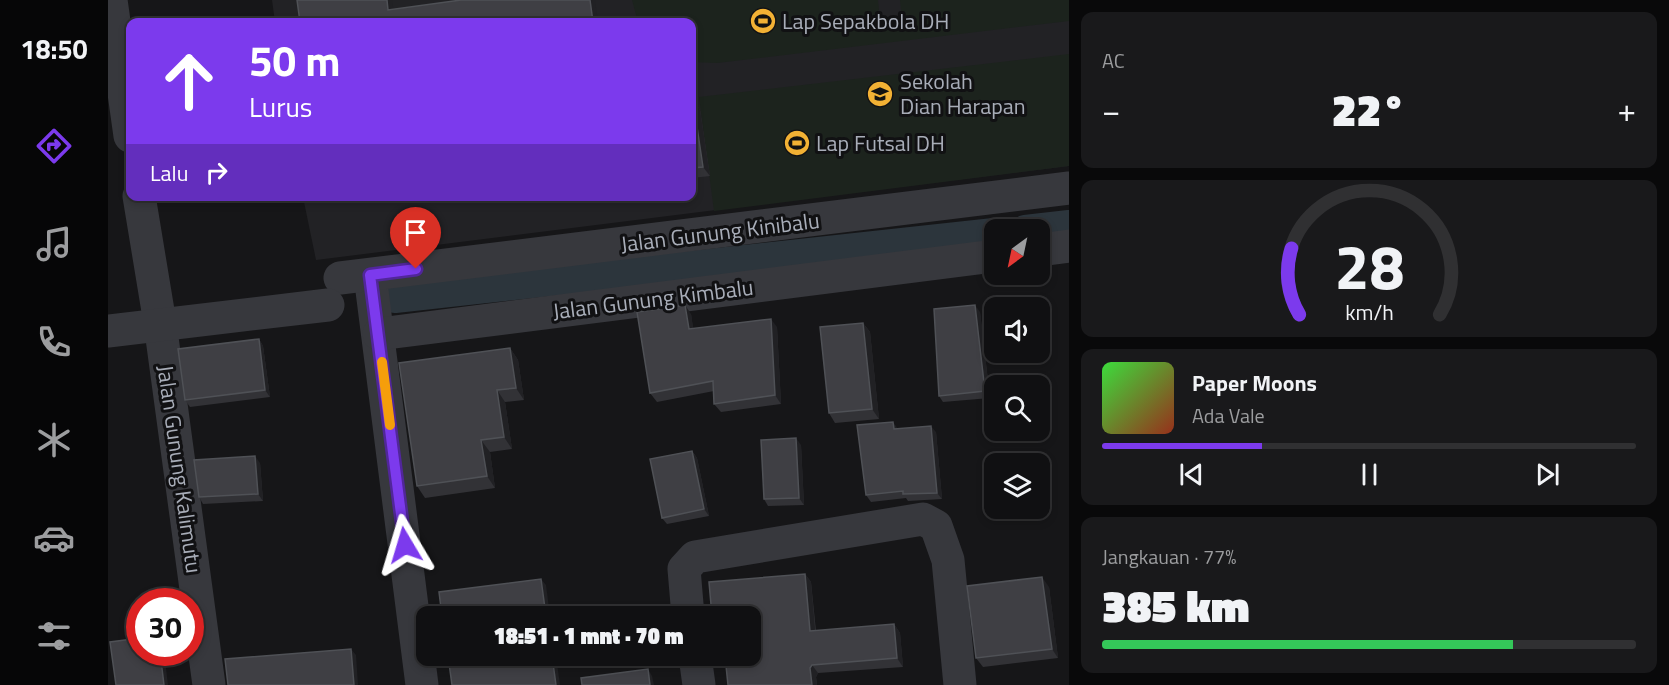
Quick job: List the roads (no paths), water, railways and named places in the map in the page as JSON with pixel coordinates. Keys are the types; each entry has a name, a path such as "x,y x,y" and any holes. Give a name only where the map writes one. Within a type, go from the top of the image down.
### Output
{"street":[{"path":"111,0 126,107"},
{"name":"Jalan Gunung Kinibalu","path":"108,331 261,315 346,286 1069,188"},
{"name":"Jalan Gunung Kalimutu","path":"141,201 160,324 209,685"},
{"path":"1050,249 1069,246"},
{"name":"Jalan Gunung Kimbalu","path":"378,334 984,257"},
{"path":"346,286 378,334 422,685"},
{"path":"687,606 684,569 695,557 923,519 936,526 948,560 960,685"},
{"path":"696,666 699,685"}],"waterway":[{"path":"1050,227 1069,225"},
{"path":"395,298 984,234"}],"place":[{"name":"Lap Sepakbola DH","path":"763,21"},
{"name":"Sekolah Dian Harapan","path":"880,94"},
{"name":"Lap Futsal DH","path":"797,143"}]}
